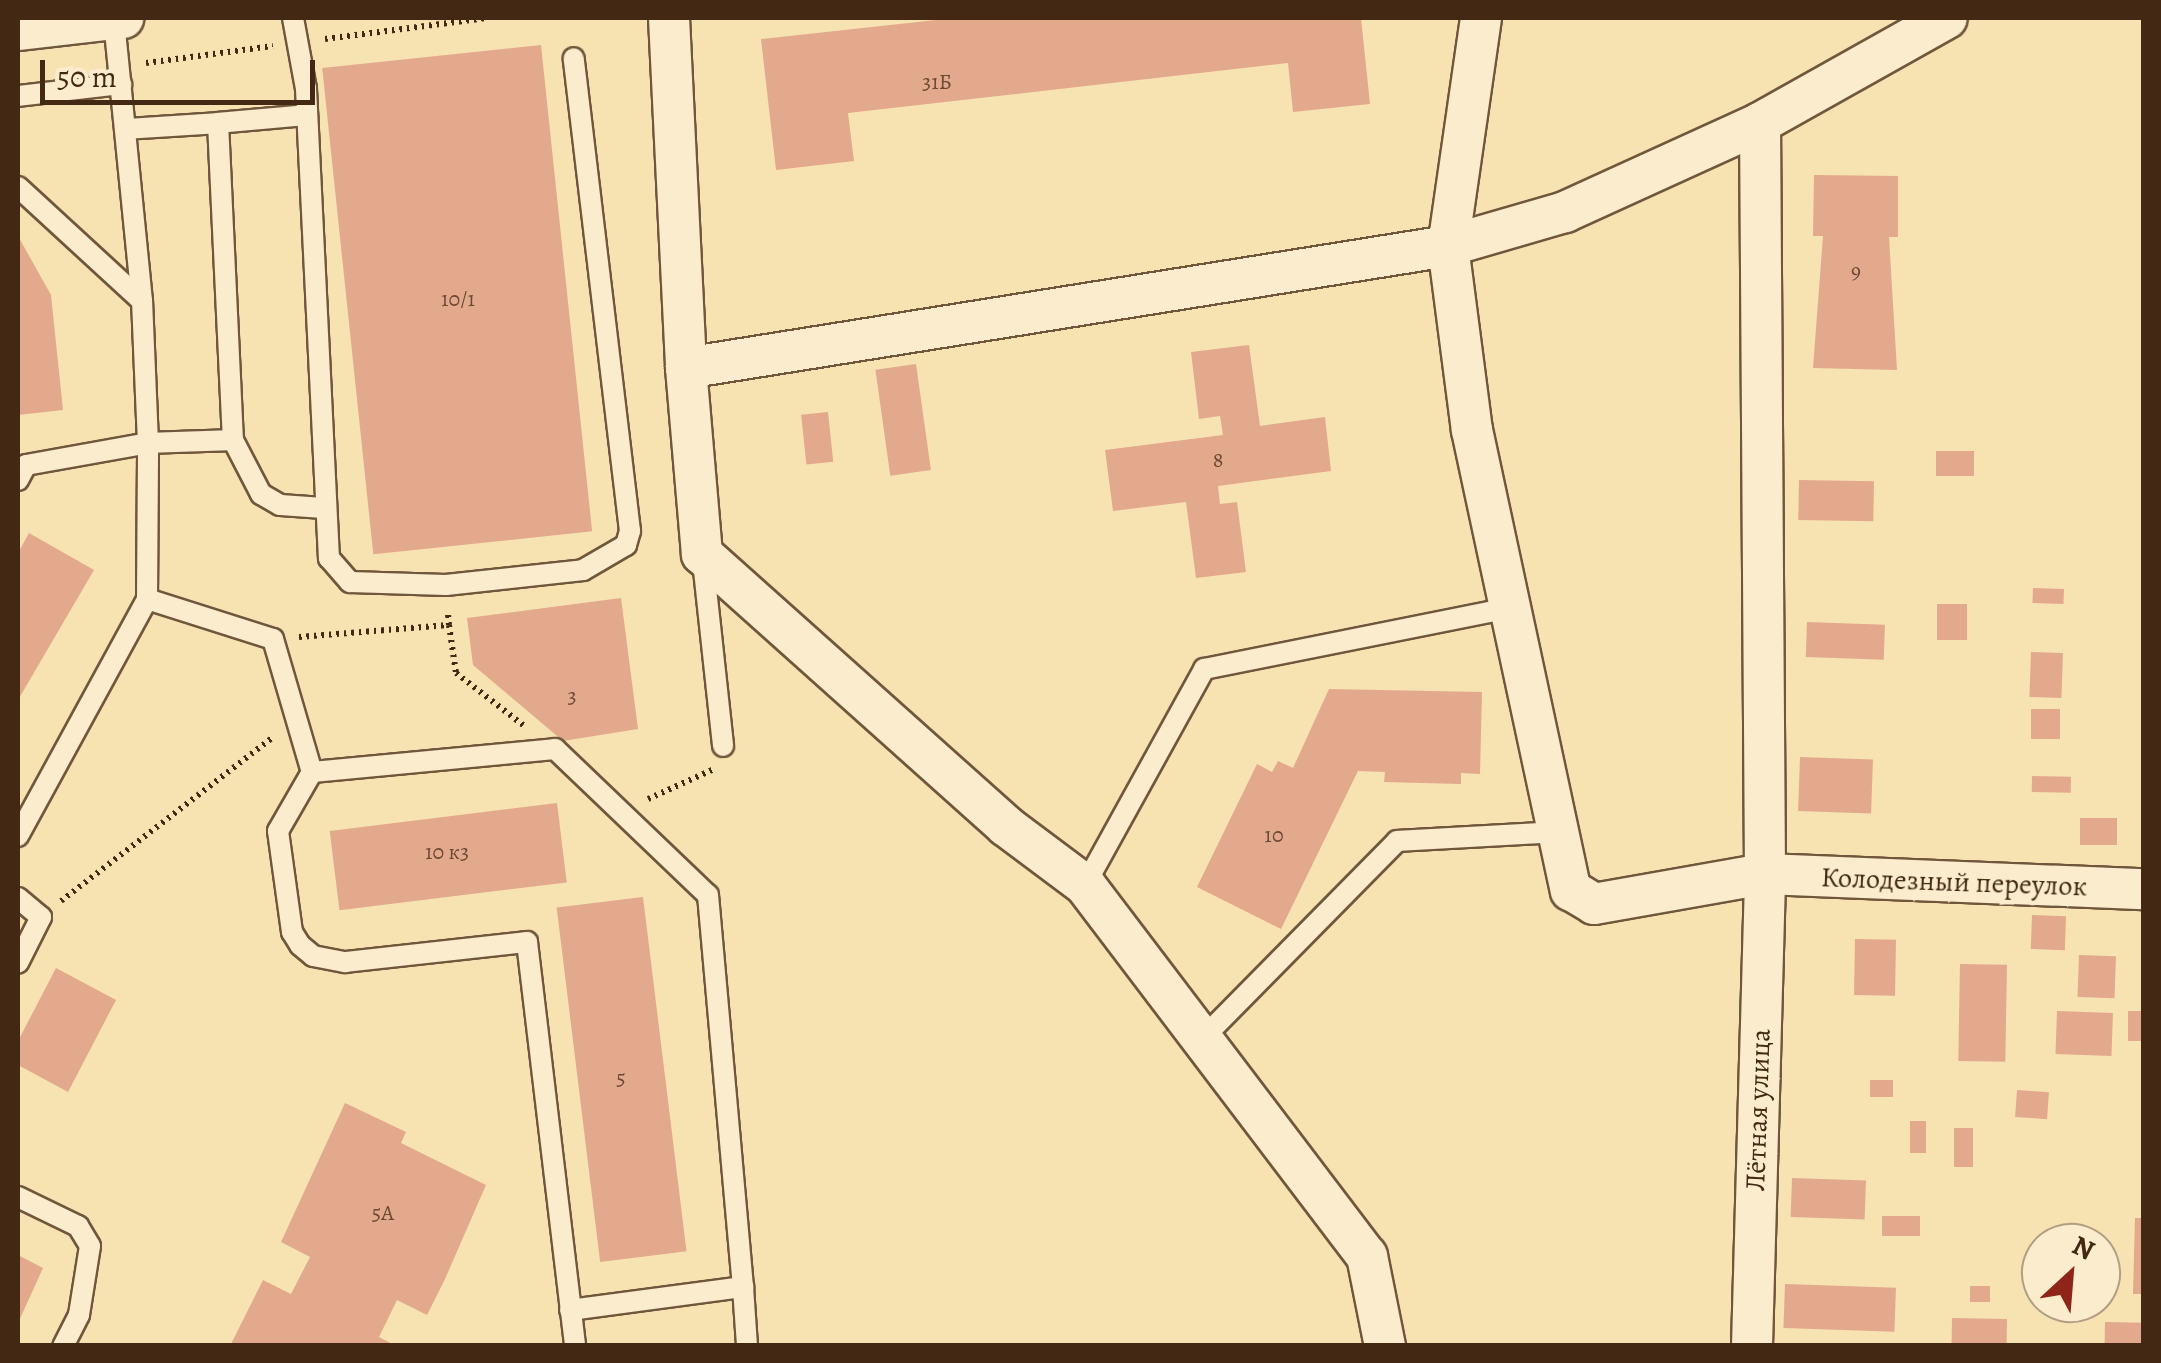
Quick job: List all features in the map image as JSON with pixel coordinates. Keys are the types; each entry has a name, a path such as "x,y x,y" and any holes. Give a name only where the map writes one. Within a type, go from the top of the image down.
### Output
{"street":[{"path":"18,30 123,18"},
{"path":"669,18 686,368 702,554 1006,826 1084,885 1367,1256 1384,1346"},
{"name":"Колодезный переулок","path":"1481,18 1448,246 1472,430 1571,890 1594,904 1765,874 2144,889"},
{"path":"686,368 1448,246 1565,212 1760,123 1947,18"},
{"name":"Лётная улица","path":"1752,1346 1765,874 1760,123"}],"lane":[{"path":"18,836 147,599 148,443 142,301 114,18"},
{"path":"293,18 307,115 329,558 350,582 446,586 602,565 626,545 630,531 574,58"},
{"path":"18,96 120,75"},
{"path":"126,129 307,115"},
{"path":"218,123 233,440 261,494 280,505 324,508"},
{"path":"18,187 142,301"},
{"path":"18,480 26,465 148,443 233,440"},
{"path":"702,554 723,746"},
{"path":"147,599 273,639 300,716 312,772 278,831 292,932 313,956 345,962 528,942 575,1346"},
{"path":"1084,885 1204,670 1510,608"},
{"path":"312,772 555,749 708,895 747,1346"},
{"path":"1202,1040 1396,841 1558,832"},
{"path":"18,898 41,917 18,963"},
{"path":"18,1198 78,1226 90,1246 78,1315 63,1346"},
{"path":"570,1310 743,1287"}],"path":[{"path":"120,75 297,43 487,18"},
{"path":"446,586 456,674 555,749"},
{"path":"273,639 449,625"},
{"path":"41,917 300,716"},
{"path":"620,811 713,771 723,746"}],"building":[{"path":"954,18 1361,18 1370,104 1293,112 1288,63 848,113 854,161 776,170 761,39"},
{"path":"541,45 592,531 373,554 322,68"},
{"path":"1814,175 1898,176 1898,237 1889,237 1897,370 1813,368 1823,236 1813,236"},
{"path":"18,236 51,295 63,410 18,415"},
{"path":"1249,345 1260,426 1325,417 1331,471 1218,486 1220,504 1237,502 1246,572 1196,578 1186,502 1113,511 1105,450 1223,435 1220,416 1199,419 1191,352"},
{"path":"916,364 931,470 890,476 875,370"},
{"path":"828,412 833,462 806,465 801,415"},
{"path":"1936,451 1974,451 1974,476 1936,476"},
{"path":"1799,480 1874,481 1873,521 1798,520"},
{"path":"29,533 94,570 18,700 18,553"},
{"path":"2033,588 2064,589 2063,604 2032,603"},
{"path":"621,598 638,729 563,741 473,665 467,618"},
{"path":"1937,604 1967,604 1967,640 1937,640"},
{"path":"1807,622 1885,625 1884,660 1806,657"},
{"path":"2031,652 2063,653 2061,698 2029,697"},
{"path":"1329,689 1482,692 1480,774 1461,773 1461,784 1384,782 1385,772 1358,771 1281,929 1197,887 1257,764 1272,772 1278,761 1293,768"},
{"path":"2031,709 2060,709 2060,739 2031,739"},
{"path":"1800,757 1873,760 1871,814 1798,811"},
{"path":"2032,776 2071,777 2071,793 2032,792"},
{"path":"557,803 567,882 339,910 330,831"},
{"path":"2080,818 2117,818 2117,845 2080,845"},
{"path":"643,897 687,1251 600,1262 557,908"},
{"path":"2032,915 2066,916 2065,950 2031,949"},
{"path":"1855,939 1896,940 1895,996 1854,995"},
{"path":"2079,955 2116,956 2115,998 2078,997"},
{"path":"1960,964 2007,965 2005,1062 1958,1061"},
{"path":"56,968 116,1000 68,1092 18,1065 18,1041"},
{"path":"2057,1011 2113,1013 2111,1056 2055,1054"},
{"path":"2128,1011 2144,1011 2144,1041 2128,1041"},
{"path":"1870,1080 1893,1080 1893,1097 1870,1097"},
{"path":"2017,1090 2049,1092 2047,1119 2015,1117"},
{"path":"345,1103 406,1132 401,1143 486,1185 445,1279 427,1315 397,1300 379,1337 396,1346 230,1346 263,1280 291,1294 310,1257 281,1242"},
{"path":"1910,1121 1926,1121 1926,1153 1910,1153"},
{"path":"1954,1128 1973,1128 1973,1167 1954,1167"},
{"path":"1792,1178 1866,1181 1865,1220 1791,1217"},
{"path":"1882,1216 1920,1216 1920,1236 1882,1236"},
{"path":"2135,1218 2144,1218 2144,1294 2133,1294"},
{"path":"18,1255 43,1268 18,1323"},
{"path":"1785,1284 1896,1288 1894,1332 1783,1328"},
{"path":"1970,1286 1990,1286 1990,1302 1970,1302"},
{"path":"1952,1318 2007,1319 2007,1346 1952,1346"},
{"path":"2105,1323 2144,1323 2144,1346 2105,1346"}]}
